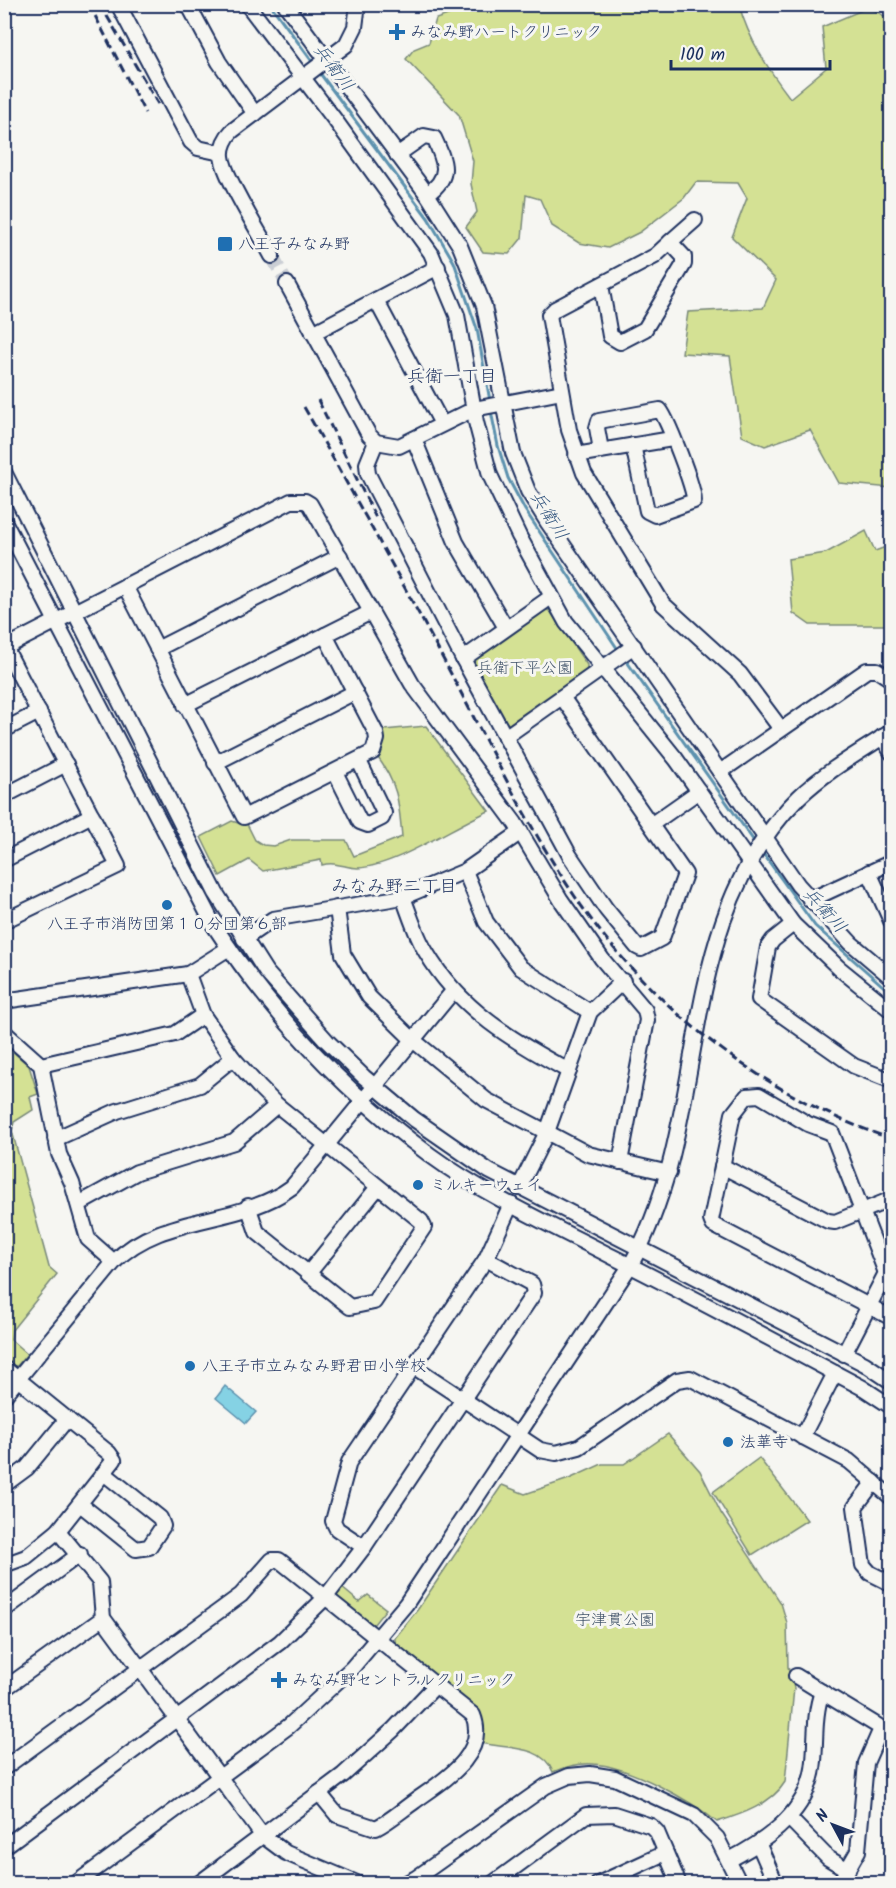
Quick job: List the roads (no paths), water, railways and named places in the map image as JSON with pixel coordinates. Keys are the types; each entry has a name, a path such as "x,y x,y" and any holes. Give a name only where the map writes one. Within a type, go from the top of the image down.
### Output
{"street":[{"path":"118,4 191,142 198,148 221,153"},
{"path":"188,4 219,62 255,114"},
{"path":"247,4 317,68 397,155 427,194 460,246 480,296 490,330 500,402 513,453 528,491 631,647 720,772 764,839 810,900 851,943 891,1011"},
{"path":"285,4 317,68 438,267 457,315 490,475 551,597 574,634 658,736 751,858 794,924 868,973 891,978"},
{"path":"272,256 226,171 221,153 229,134 317,68 352,37 358,4"},
{"path":"397,155 424,136 434,138 441,155 444,175 439,184 427,194"},
{"path":"695,220 655,256 555,309 549,315 562,392 576,455 584,473 663,604 740,674 781,729"},
{"path":"601,285 612,340 620,342 641,333 684,264 684,257 670,242"},
{"path":"314,333 438,267"},
{"path":"287,284 369,435 376,442 399,446 478,408 562,392"},
{"path":"376,300 442,424"},
{"path":"601,450 597,428 599,421 657,409 666,416 672,439 696,496 691,504 654,515 644,507 633,445"},
{"path":"414,439 456,542 506,628"},
{"path":"576,455 672,439"},
{"path":"376,442 367,464 368,474 463,659 575,863 606,909 639,948 662,938 685,878 684,871 562,697"},
{"path":"4,472 214,890 244,939 286,996 375,1087 444,1141 519,1188 844,1354 891,1382"},
{"path":"4,921 118,866 5,647 291,501 305,501 310,504 412,684 521,832 561,900 602,959 623,981 645,1010 647,1020 620,1162"},
{"path":"4,522 197,896 229,948 273,1009 314,1054 364,1102 432,1156 511,1204 835,1373 891,1407"},
{"path":"157,649 339,556"},
{"path":"125,586 244,817 372,754 377,739 325,635"},
{"path":"463,659 551,597"},
{"path":"185,705 371,612"},
{"path":"505,736 631,647"},
{"path":"720,772 867,670 877,670 891,680"},
{"path":"215,763 355,692"},
{"path":"4,730 39,712"},
{"path":"75,1884 312,1706 378,1639 406,1604 639,1250 669,1173 716,938 751,858 764,839 807,790 887,734 891,753"},
{"path":"335,772 360,822 368,825 382,818 384,813 359,761"},
{"path":"4,796 66,765"},
{"path":"652,824 699,791"},
{"path":"4,860 92,815"},
{"path":"244,939 271,920 403,897 465,871 521,832"},
{"path":"810,900 891,862"},
{"path":"465,871 486,921 521,968 590,1012"},
{"path":"868,873 891,921"},
{"path":"403,897 425,952 454,990 480,1016 517,1043 569,1071"},
{"path":"337,908 343,954 369,997 413,1040 486,1100 588,1154 669,1173"},
{"path":"794,924 773,940 768,947 759,999 854,1066 891,1081"},
{"path":"4,1001 188,974 229,948"},
{"path":"188,974 203,1015 233,1058 277,1105 421,1221 424,1227 377,1298 370,1304 350,1307 256,1232 248,1206"},
{"path":"519,1188 547,1132 590,1012 623,981"},
{"path":"4,1396 114,1262 132,1245 145,1238 273,1199 292,1187 454,990"},
{"path":"41,1065 175,1034 203,1015"},
{"path":"4,1032 41,1065 56,1139 89,1241 114,1262"},
{"path":"56,1139 117,1111 200,1085 233,1058"},
{"path":"844,1354 868,1307 889,1272 861,1211 832,1133 808,1124 755,1094 747,1096 733,1114 711,1220 716,1228 868,1307 891,1318"},
{"path":"78,1204 137,1172 234,1142 277,1105"},
{"path":"722,1166 828,1221 835,1222 891,1199"},
{"path":"308,1274 378,1187"},
{"path":"364,1547 337,1528 333,1519 349,1462 486,1259 511,1204"},
{"path":"4,1847 280,1642 325,1598 364,1547 535,1289 532,1284 486,1259"},
{"path":"414,1366 540,1450 567,1452 579,1447 684,1377 849,1461 891,1498"},
{"path":"4,1368 112,1457 113,1463 58,1531 26,1557 4,1565"},
{"path":"802,1437 835,1373"},
{"path":"4,1485 27,1468 67,1419"},
{"path":"80,1504 136,1549 149,1547 162,1531 160,1518 105,1474"},
{"path":"874,1482 855,1507 862,1561 867,1571 891,1584"},
{"path":"58,1531 80,1554 100,1582 103,1618 262,1835 286,1853 359,1884"},
{"path":"4,1610 80,1554"},
{"path":"4,1768 241,1595 272,1560 282,1562 473,1715 475,1721 472,1747 454,1773 380,1826 372,1829 337,1815 319,1793"},
{"path":"4,1689 103,1618"},
{"path":"796,1676 878,1726 880,1731 866,1763 862,1835 858,1851 839,1884"},
{"path":"198,1884 218,1878 262,1835 368,1755 435,1686"},
{"path":"729,1860 759,1845 801,1804 811,1779 822,1692"},
{"path":"404,1884 416,1878 546,1786 580,1774 615,1778 686,1809 710,1830 729,1860 740,1884"},
{"path":"492,1884 586,1815 614,1814 651,1826 657,1832 679,1884"},
{"path":"789,1818 828,1858 848,1870"},
{"path":"759,1845 776,1884"},
{"path":"598,1884 665,1853"}],"water":[{"path":"225,1386 256,1412 246,1423 216,1398"}],"waterway":[{"name":"兵衛川","path":"270,4 314,64"},
{"name":"兵衛川","path":"319,72 428,218 454,262 477,329 490,401"},
{"name":"兵衛川","path":"491,411 498,446 508,478 525,510 619,651"},
{"name":"兵衛川","path":"625,659 756,844"},
{"name":"兵衛川","path":"762,852 815,926 892,994"}],"tunnel":[{"path":"272,256 287,284"}],"railway":[{"path":"89,4 145,113"},
{"path":"100,4 158,104"},
{"path":"318,400 376,518"},
{"path":"304,407 524,812 556,868 603,935 637,974 673,1009 755,1072 799,1099 845,1121 892,1139"}],"place":[{"name":"みなみ野ハートクリニック","path":"397,32"},
{"name":"八王子みなみ野","path":"225,244"},
{"name":"八王子市消防団第１０分団第６部","path":"167,905"},
{"name":"ミルキーウェイ","path":"418,1185"},
{"name":"八王子市立みなみ野君田小学校","path":"190,1366"},
{"name":"法華寺","path":"728,1442"},
{"name":"みなみ野セントラルクリニック","path":"279,1680"}],"district":[{"name":"兵衛一丁目","path":"452,377"},
{"name":"みなみ野二丁目","path":"394,887"}],"park label":[{"name":"兵衛下平公園","path":"525,668"},
{"name":"宇津貫公園","path":"615,1620"}]}
